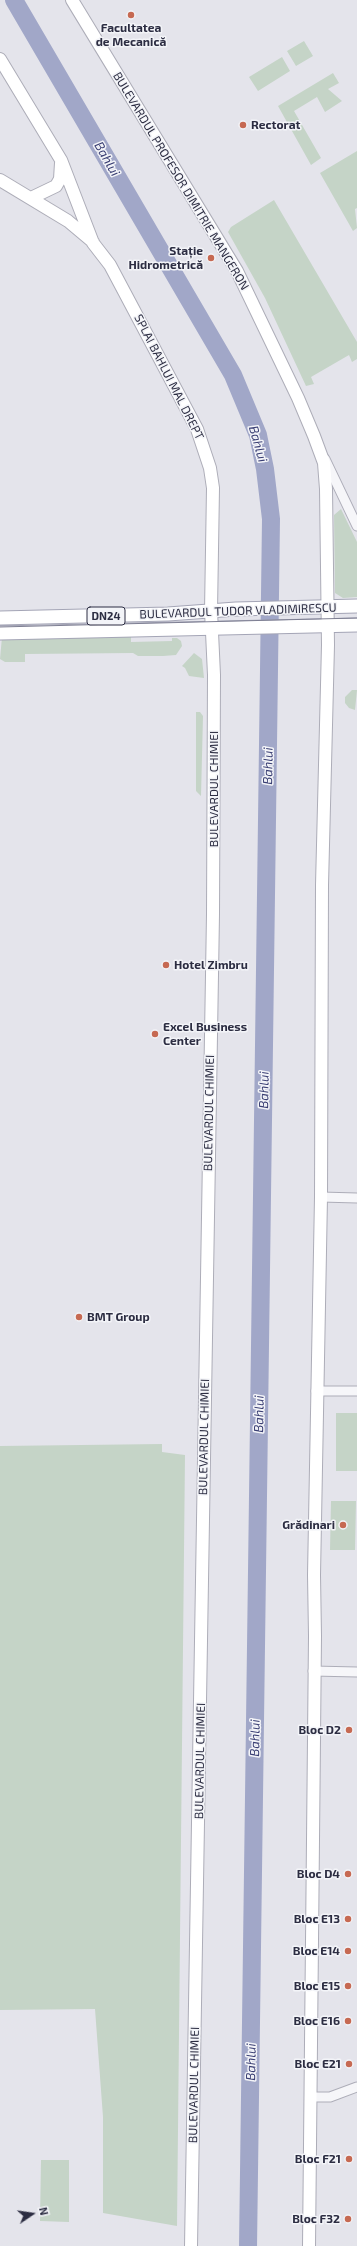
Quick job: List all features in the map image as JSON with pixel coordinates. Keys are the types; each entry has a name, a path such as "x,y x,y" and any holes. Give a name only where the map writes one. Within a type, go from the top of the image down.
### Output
{"main road":[{"name":"BULEVARDUL PROFESOR DIMITRIE MANGERON","path":"72,0 237,271 314,436 324,463 326,489 328,644 322,885 321,1197"},
{"name":"SPLAI BAHLUI MAL DREPT","path":"0,59 61,160 93,243 114,272 198,429 213,488 212,628"},
{"path":"31,198 56,186 60,179 61,160"},
{"path":"0,180 68,220 93,243"},
{"name":"BULEVARDUL TUDOR VLADIMIRESCU","path":"0,618 357,606"},
{"name":"BULEVARDUL TUDOR VLADIMIRESCU","path":"0,633 357,625"},
{"name":"BULEVARDUL CHIMIEI","path":"191,2246 213,914 214,675 212,628"},
{"path":"309,2246 316,1391 321,1197"}],"street":[{"path":"314,436 357,526"},
{"path":"321,1197 357,1198"},
{"path":"316,1391 357,1391"},
{"path":"313,1671 357,1672"},
{"path":"310,2097 330,2097 357,2087"}],"green space":[{"path":"304,41 313,56 296,66 287,51"},
{"path":"282,57 290,71 258,91 249,77"},
{"path":"333,73 339,83 328,89 342,101 325,112 317,97 294,111 321,158 311,165 278,106"},
{"path":"357,151 357,208 355,209 357,228 353,231 320,173"},
{"path":"274,200 357,342 357,359 352,362 349,355 311,377 314,384 306,386 265,298 228,232 231,227"},
{"path":"341,509 357,542 357,597 343,598 335,593 334,515"},
{"path":"127,634 131,637 131,642 172,641 172,638 177,638 181,641 182,646 176,655 163,656 138,656 133,653 25,654 25,662 5,662 0,659 2,637"},
{"path":"194,653 202,659 204,678 189,676 185,668 182,666"},
{"path":"352,690 357,690 355,710 349,708 345,703 345,697"},
{"path":"196,712 200,712 203,716 201,796 196,791"},
{"path":"336,1413 357,1413 357,1471 336,1471"},
{"path":"162,1444 162,1452 185,1455 177,2226 103,2213 103,2117 95,2009 0,2010 0,1446"},
{"name":"Grădinari","path":"331,1501 356,1501 355,1550 330,1550"},
{"path":"41,2160 69,2160 69,2222 40,2221"}],"waterway":[{"name":"Bahlui","path":"14,0 233,375 258,435 265,469 271,519 248,2246"}],"tram line":[{"path":"0,627 357,618"}],"place":[{"name":"Facultatea de Mecanică","path":"131,15"},
{"name":"Rectorat","path":"243,125"},
{"name":"Stație Hidrometrică","path":"211,258"},
{"name":"Hotel Zimbru","path":"166,965"},
{"name":"Excel Business Center","path":"155,1034"},
{"name":"BMT Group","path":"79,1317"},
{"name":"Grădinari","path":"343,1525"},
{"name":"Bloc D2","path":"349,1730"},
{"name":"Bloc D4","path":"348,1874"},
{"name":"Bloc E13","path":"348,1919"},
{"name":"Bloc E14","path":"348,1951"},
{"name":"Bloc E15","path":"348,1986"},
{"name":"Bloc E16","path":"348,2021"},
{"name":"Bloc E21","path":"349,2064"},
{"name":"Bloc F21","path":"349,2159"},
{"name":"Bloc F32","path":"348,2219"}]}
